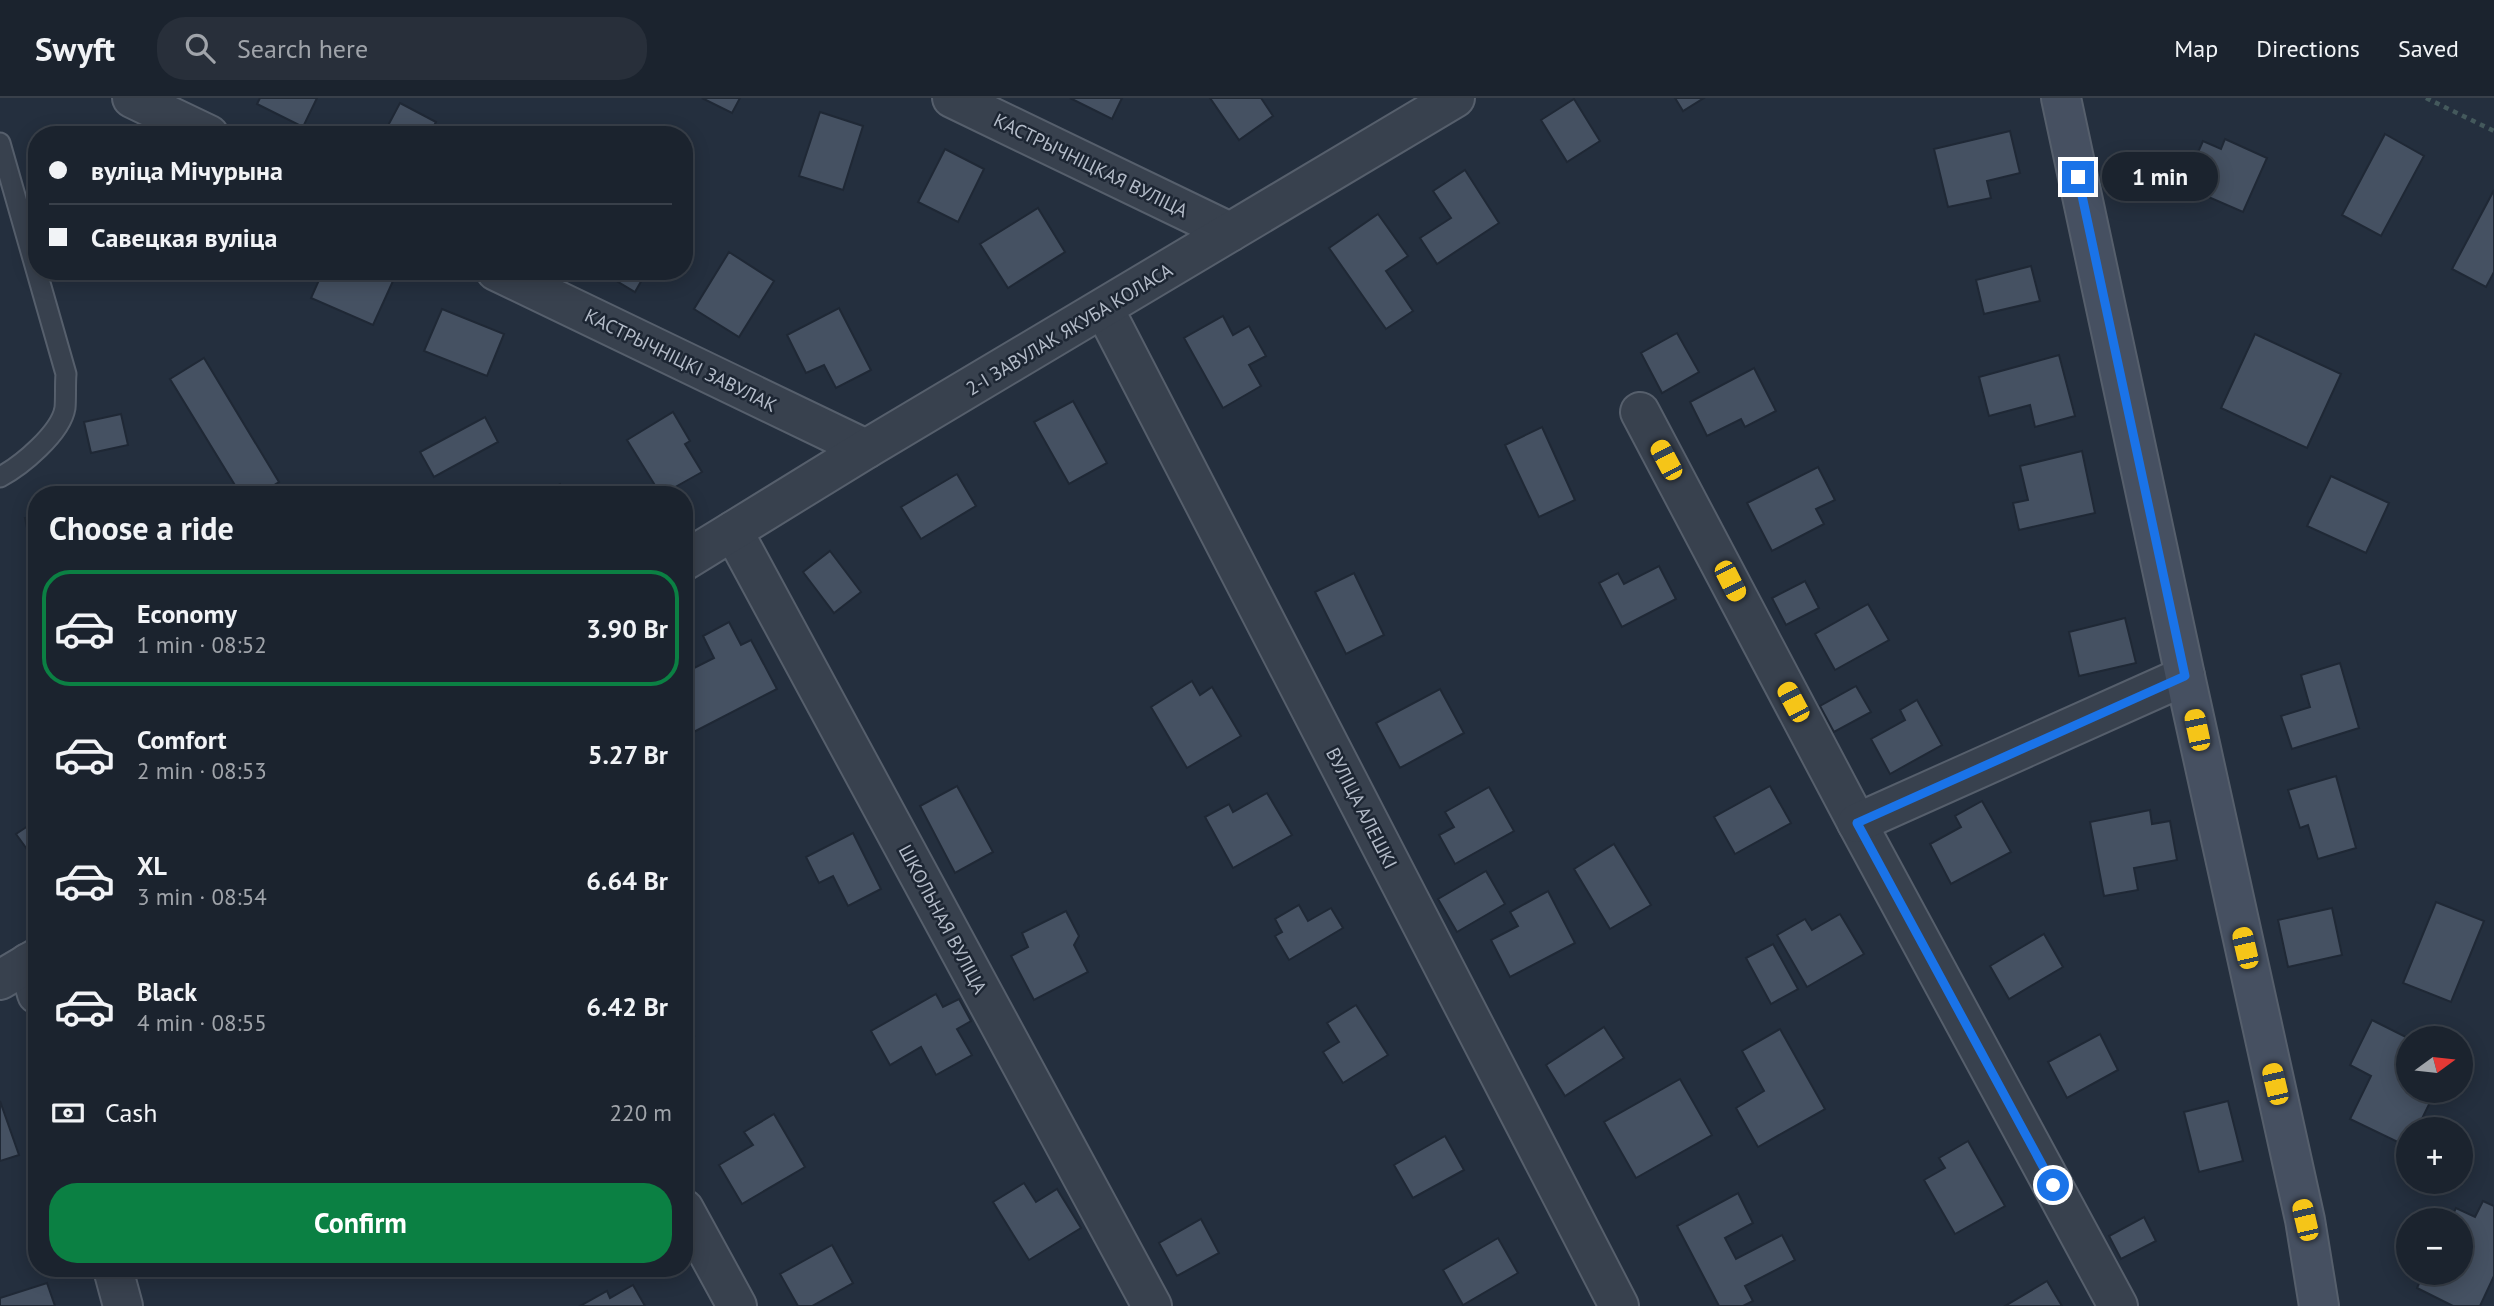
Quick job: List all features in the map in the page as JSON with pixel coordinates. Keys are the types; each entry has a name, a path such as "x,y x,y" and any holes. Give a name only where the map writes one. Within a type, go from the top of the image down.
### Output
{"street":[{"path":"132,98 190,126"},
{"name":"КАСТРЫЧНІЦКАЯ ВУЛІЦА","path":"952,98 1230,232"},
{"name":"2-І ЗАВУЛАК ЯКУБА КОЛАСА","path":"693,555 866,449 1455,98"},
{"path":"2061,98 2305,1220 2319,1306"},
{"name":"КАСТРЫЧНІЦКІ ЗАВУЛАК","path":"515,280 866,449"},
{"name":"ВУЛІЦА АЛЕШКІ","path":"1104,309 1619,1306"},
{"path":"1640,412 1857,823 2118,1306"},
{"name":"ШКОЛЬНАЯ ВУЛІЦА","path":"733,531 1153,1306"},
{"path":"1857,823 2185,676"},
{"path":"693,1225 737,1306"},
{"path":"115,1277 123,1306"}],"lane":[{"path":"0,144 28,242"},
{"path":"0,477 27,459 50,436 65,411 66,374 39,280"}],"path":[{"path":"2426,98 2494,131"}],"building":[{"path":"260,98 317,98 303,126 257,104"},
{"path":"702,98 740,98 732,113"},
{"path":"1070,98 1122,98 1112,119"},
{"path":"1210,98 1261,98 1273,116 1239,140"},
{"path":"1675,98 1704,98 1683,111"},
{"path":"1574,99 1600,141 1567,162 1541,120"},
{"path":"400,103 436,122 434,126 388,126"},
{"path":"820,112 863,126 843,190 799,176"},
{"path":"2010,131 2020,173 1987,181 1991,198 1948,207 1934,149"},
{"path":"2385,134 2424,156 2381,236 2342,215"},
{"path":"2225,139 2267,158 2243,212 2183,186 2203,141 2221,149"},
{"path":"945,149 984,169 958,222 918,202"},
{"path":"1465,170 1499,223 1437,264 1420,238 1451,218 1433,191"},
{"path":"2494,190 2494,272 2486,287 2452,269"},
{"path":"1038,208 1065,252 1008,288 980,244"},
{"path":"1378,214 1408,256 1386,271 1413,311 1386,329 1329,248"},
{"path":"729,252 774,281 739,337 694,309"},
{"path":"2031,266 2040,301 1984,314 1976,280"},
{"path":"319,280 393,281 373,325 311,298"},
{"path":"615,280 642,280 635,292"},
{"path":"839,308 871,370 836,388 824,365 806,373 787,335"},
{"path":"442,309 504,334 487,376 424,351"},
{"path":"1223,316 1233,335 1249,326 1266,356 1249,365 1261,386 1223,408 1184,338"},
{"path":"1677,333 1699,372 1662,393 1641,353"},
{"path":"2255,334 2341,374 2307,448 2221,408"},
{"path":"2059,355 2075,416 2035,427 2030,405 1989,416 1979,377"},
{"path":"204,358 279,482 273,486 235,486 170,379"},
{"path":"1754,368 1776,411 1745,427 1741,419 1707,436 1690,402"},
{"path":"1073,401 1107,463 1069,484 1034,422"},
{"path":"673,412 690,441 685,444 702,472 677,486 655,486 627,440"},
{"path":"121,414 128,445 91,453 84,422"},
{"path":"485,417 498,442 434,477 420,452"},
{"path":"1542,427 1575,500 1539,517 1505,445"},
{"path":"2082,451 2095,513 2019,530 2013,503 2028,500 2020,466"},
{"path":"1818,467 1835,500 1816,509 1824,524 1772,551 1747,503"},
{"path":"957,474 976,506 921,539 901,507"},
{"path":"2331,476 2389,503 2366,553 2307,526"},
{"path":"830,551 861,592 834,613 803,572"},
{"path":"1659,566 1676,599 1622,627 1599,583 1618,573 1624,584"},
{"path":"1354,573 1384,635 1346,654 1315,592"},
{"path":"1805,581 1819,608 1786,625 1772,598"},
{"path":"1868,604 1889,640 1835,670 1815,634"},
{"path":"2125,618 2136,663 2079,676 2069,632"},
{"path":"729,622 741,645 751,640 777,689 693,732 693,668 714,658 703,636"},
{"path":"2340,663 2359,728 2292,749 2281,716 2310,707 2301,675"},
{"path":"1192,681 1200,695 1212,687 1241,736 1187,768 1151,707"},
{"path":"1856,686 1871,712 1834,732 1820,706"},
{"path":"1440,689 1464,733 1400,768 1376,723"},
{"path":"1917,700 1942,745 1890,774 1871,739 1905,720 1900,710"},
{"path":"2336,776 2356,848 2318,859 2308,825 2300,828 2288,790"},
{"path":"957,786 993,852 955,873 920,806"},
{"path":"1770,786 1791,823 1735,854 1714,817"},
{"path":"1489,787 1514,831 1455,864 1439,835 1454,827 1445,812"},
{"path":"1267,793 1292,835 1233,868 1205,817 1229,804 1233,812"},
{"path":"1982,801 2011,852 1951,884 1930,844 1961,827 1955,816"},
{"path":"2150,810 2152,824 2170,821 2177,860 2134,868 2138,890 2104,896 2090,822"},
{"path":"28,826 28,851 16,834"},
{"path":"853,833 881,889 848,906 833,876 819,883 806,857"},
{"path":"1614,844 1651,905 1610,929 1574,869"},
{"path":"1486,871 1505,904 1457,932 1438,899"},
{"path":"1548,891 1575,943 1510,977 1491,940 1518,926 1510,912"},
{"path":"2436,902 2484,921 2451,1002 2403,983"},
{"path":"1299,905 1308,921 1331,908 1343,928 1289,960 1275,936 1282,932 1275,919"},
{"path":"2332,908 2342,955 2288,967 2278,920"},
{"path":"1066,911 1079,936 1074,945 1088,972 1034,1000 1011,956 1028,947 1022,933"},
{"path":"1840,914 1864,954 1807,987 1777,935 1805,919 1812,930"},
{"path":"2044,934 2063,967 2009,999 1990,966"},
{"path":"1773,944 1798,989 1771,1004 1746,958"},
{"path":"936,994 943,1007 959,999 971,1021 957,1029 972,1055 936,1075 921,1047 890,1065 871,1031"},
{"path":"1356,1005 1388,1055 1343,1083 1323,1052 1339,1042 1327,1023"},
{"path":"2372,1020 2396,1032 2396,1103 2430,1103 2423,1117 2396,1117 2396,1141 2350,1119 2371,1076 2350,1065"},
{"path":"1604,1027 1624,1058 1565,1096 1546,1065"},
{"path":"1780,1029 1825,1109 1758,1147 1736,1108 1764,1091 1742,1051"},
{"path":"2100,1034 2118,1070 2067,1098 2048,1062"},
{"path":"1680,1079 1712,1135 1636,1178 1604,1122"},
{"path":"0,1101 19,1155 0,1161"},
{"path":"2228,1101 2243,1161 2199,1172 2184,1112"},
{"path":"774,1114 805,1167 742,1204 719,1165 753,1145 744,1132"},
{"path":"1445,1136 1464,1170 1413,1198 1394,1165"},
{"path":"1968,1141 2005,1206 1955,1234 1924,1180 1945,1168 1939,1158"},
{"path":"1024,1183 1036,1202 1057,1189 1081,1228 1029,1260 993,1202"},
{"path":"1738,1193 1753,1223 1725,1238 1736,1259 1782,1235 1795,1260 1745,1286 1753,1301 1743,1306 1719,1306 1677,1226"},
{"path":"2483,1201 2494,1206 2494,1276 2480,1306 2453,1306 2417,1288 2418,1285 2473,1285 2473,1216 2475,1217"},
{"path":"2144,1217 2156,1241 2121,1259 2109,1236"},
{"path":"1201,1219 1219,1253 1177,1276 1159,1243"},
{"path":"1498,1238 1518,1273 1463,1305 1443,1270"},
{"path":"832,1245 853,1283 812,1306 798,1306 780,1274"},
{"path":"2047,1281 2062,1306 2005,1306"},
{"path":"47,1283 55,1306 0,1306 0,1298"},
{"path":"633,1285 645,1306 580,1306 607,1291 610,1298"}],"route":[{"path":"2053,1185 1857,823 2185,676 2078,177"}]}
